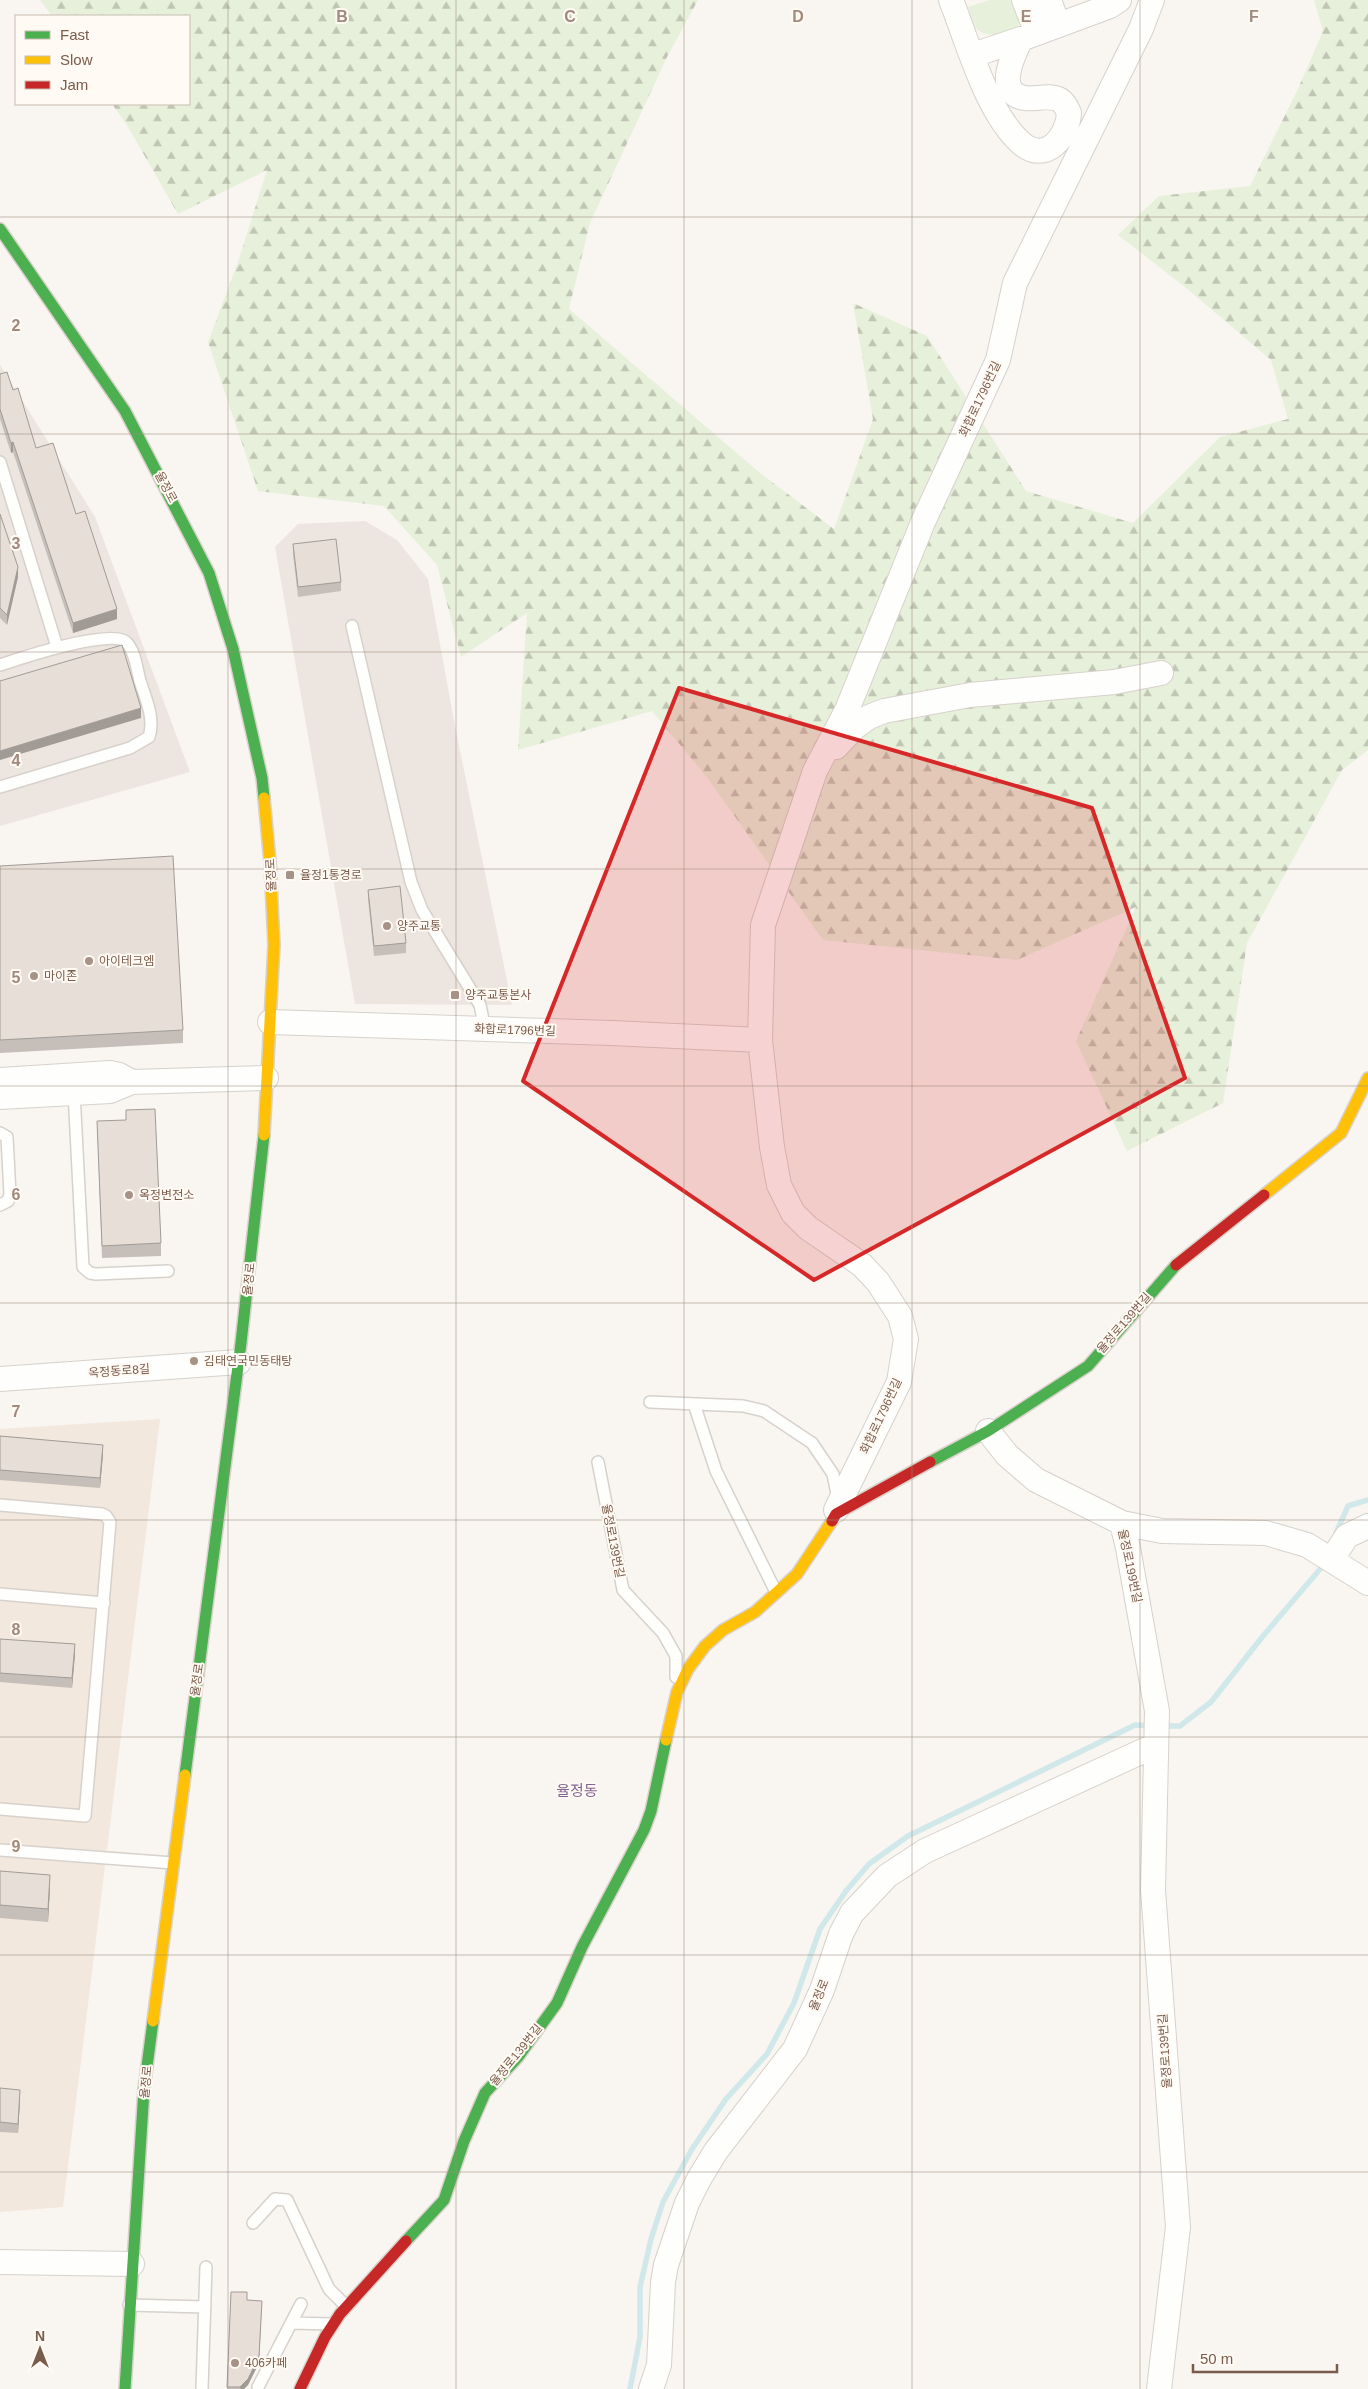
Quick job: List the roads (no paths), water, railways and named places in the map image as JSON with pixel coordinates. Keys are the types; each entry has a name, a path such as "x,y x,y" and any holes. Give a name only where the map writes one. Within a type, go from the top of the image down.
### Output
{"main road":[{"name":"율정로","path":"0,229 126,411 209,573 233,649 262,778 270,862 274,945 264,1142 239,1362 144,2089 125,2389"},
{"name":"율정로139번길","path":"300,2389 308,2369 346,2306 444,2200 464,2141 485,2093 518,2056 557,2003 582,1948 618,1883 648,1820 677,1692 688,1670 705,1646 723,1630 755,1612 798,1574 835,1513 988,1431 1088,1366 1173,1267 1341,1133 1368,1078"}],"street":[{"path":"951,0 993,105 1004,124 1023,145 1031,149 1053,146 1067,128 1069,113 1061,101 1054,98 1025,98 1013,90 1007,76 1008,68 1039,32 1049,0"},
{"path":"1024,0 1039,32"},
{"path":"973,55 1110,6 1119,0"},
{"name":"화합로1796번길","path":"835,1513 899,1382 906,1339 900,1316 878,1282 862,1265 808,1228 793,1213 776,1174 760,1040 763,926 815,771 848,710 923,522 998,360 1015,283 1141,29 1152,0"},
{"name":"화합로1796번길","path":"815,771 855,727 869,717 884,712 970,695 1114,682 1161,673"},
{"name":"화합로1796번길","path":"270,1022 760,1040"},
{"path":"0,1080 110,1073 119,1075 132,1082"},
{"path":"0,1096 110,1091 132,1082 266,1078"},
{"name":"옥정동로8길","path":"0,1380 239,1362"},
{"name":"율정로199번길","path":"988,1431 1007,1455 1036,1480 1122,1523 1157,1711"},
{"path":"1122,1523 1162,1531 1266,1533 1307,1545 1368,1583"},
{"path":"1332,1559 1347,1536 1368,1526"},
{"name":"율정로139번길","path":"1157,1711 1154,1890 1178,2227 1159,2389"},
{"name":"율정로","path":"651,2389 659,2365 664,2274 687,2203 698,2179 716,2151 795,2049 822,1990 841,1934 852,1913 887,1876 925,1852 1156,1742"},
{"path":"0,2262 132,2264"}],"lane":[{"path":"0,462 57,647"},
{"path":"352,626 411,882 422,910 480,1005 485,1029"},
{"path":"0,664 57,647 107,638 124,640 131,651 150,713 151,730 149,737 130,748 0,787"},
{"path":"74,1092 83,1267 96,1274 168,1271"},
{"path":"0,1133 7,1137 10,1194 8,1201 0,1205"},
{"path":"650,1402 756,1408 812,1443 833,1474 838,1495 835,1513"},
{"path":"694,1404 716,1472 777,1593"},
{"name":"율정로139번길","path":"598,1462 623,1590 663,1633 676,1656 677,1692"},
{"path":"0,1505 106,1516 110,1527 85,1816 0,1809"},
{"path":"0,1594 104,1603"},
{"path":"0,1850 173,1863"},
{"path":"252,2223 275,2198 287,2200 329,2289 346,2306"},
{"path":"202,2389 206,2267"},
{"path":"258,2387 301,2304"},
{"path":"130,2305 205,2307"},
{"path":"291,2323 334,2324"}],"waterway":[{"path":"1336,1533 1348,1506 1368,1500"},
{"path":"1161,1726 1180,1726 1211,1702 1324,1562"},
{"path":"630,2389 640,2337 640,2287 651,2239 663,2202 692,2149 726,2099 767,2054 794,2003 820,1929 846,1891 869,1864 908,1836 1135,1725 1152,1726"}],"place":[{"name":"율정1통경로","path":"290,875"},
{"name":"양주교통","path":"387,926"},
{"name":"아이테크엠","path":"89,961"},
{"name":"마이존","path":"34,976"},
{"name":"양주교통본사","path":"455,995"},
{"name":"옥정변전소","path":"129,1195"},
{"name":"김태연국민동태탕","path":"194,1361"},
{"name":"406카페","path":"235,2363"}],"district":[{"name":"율정동","path":"577,1790"}]}
